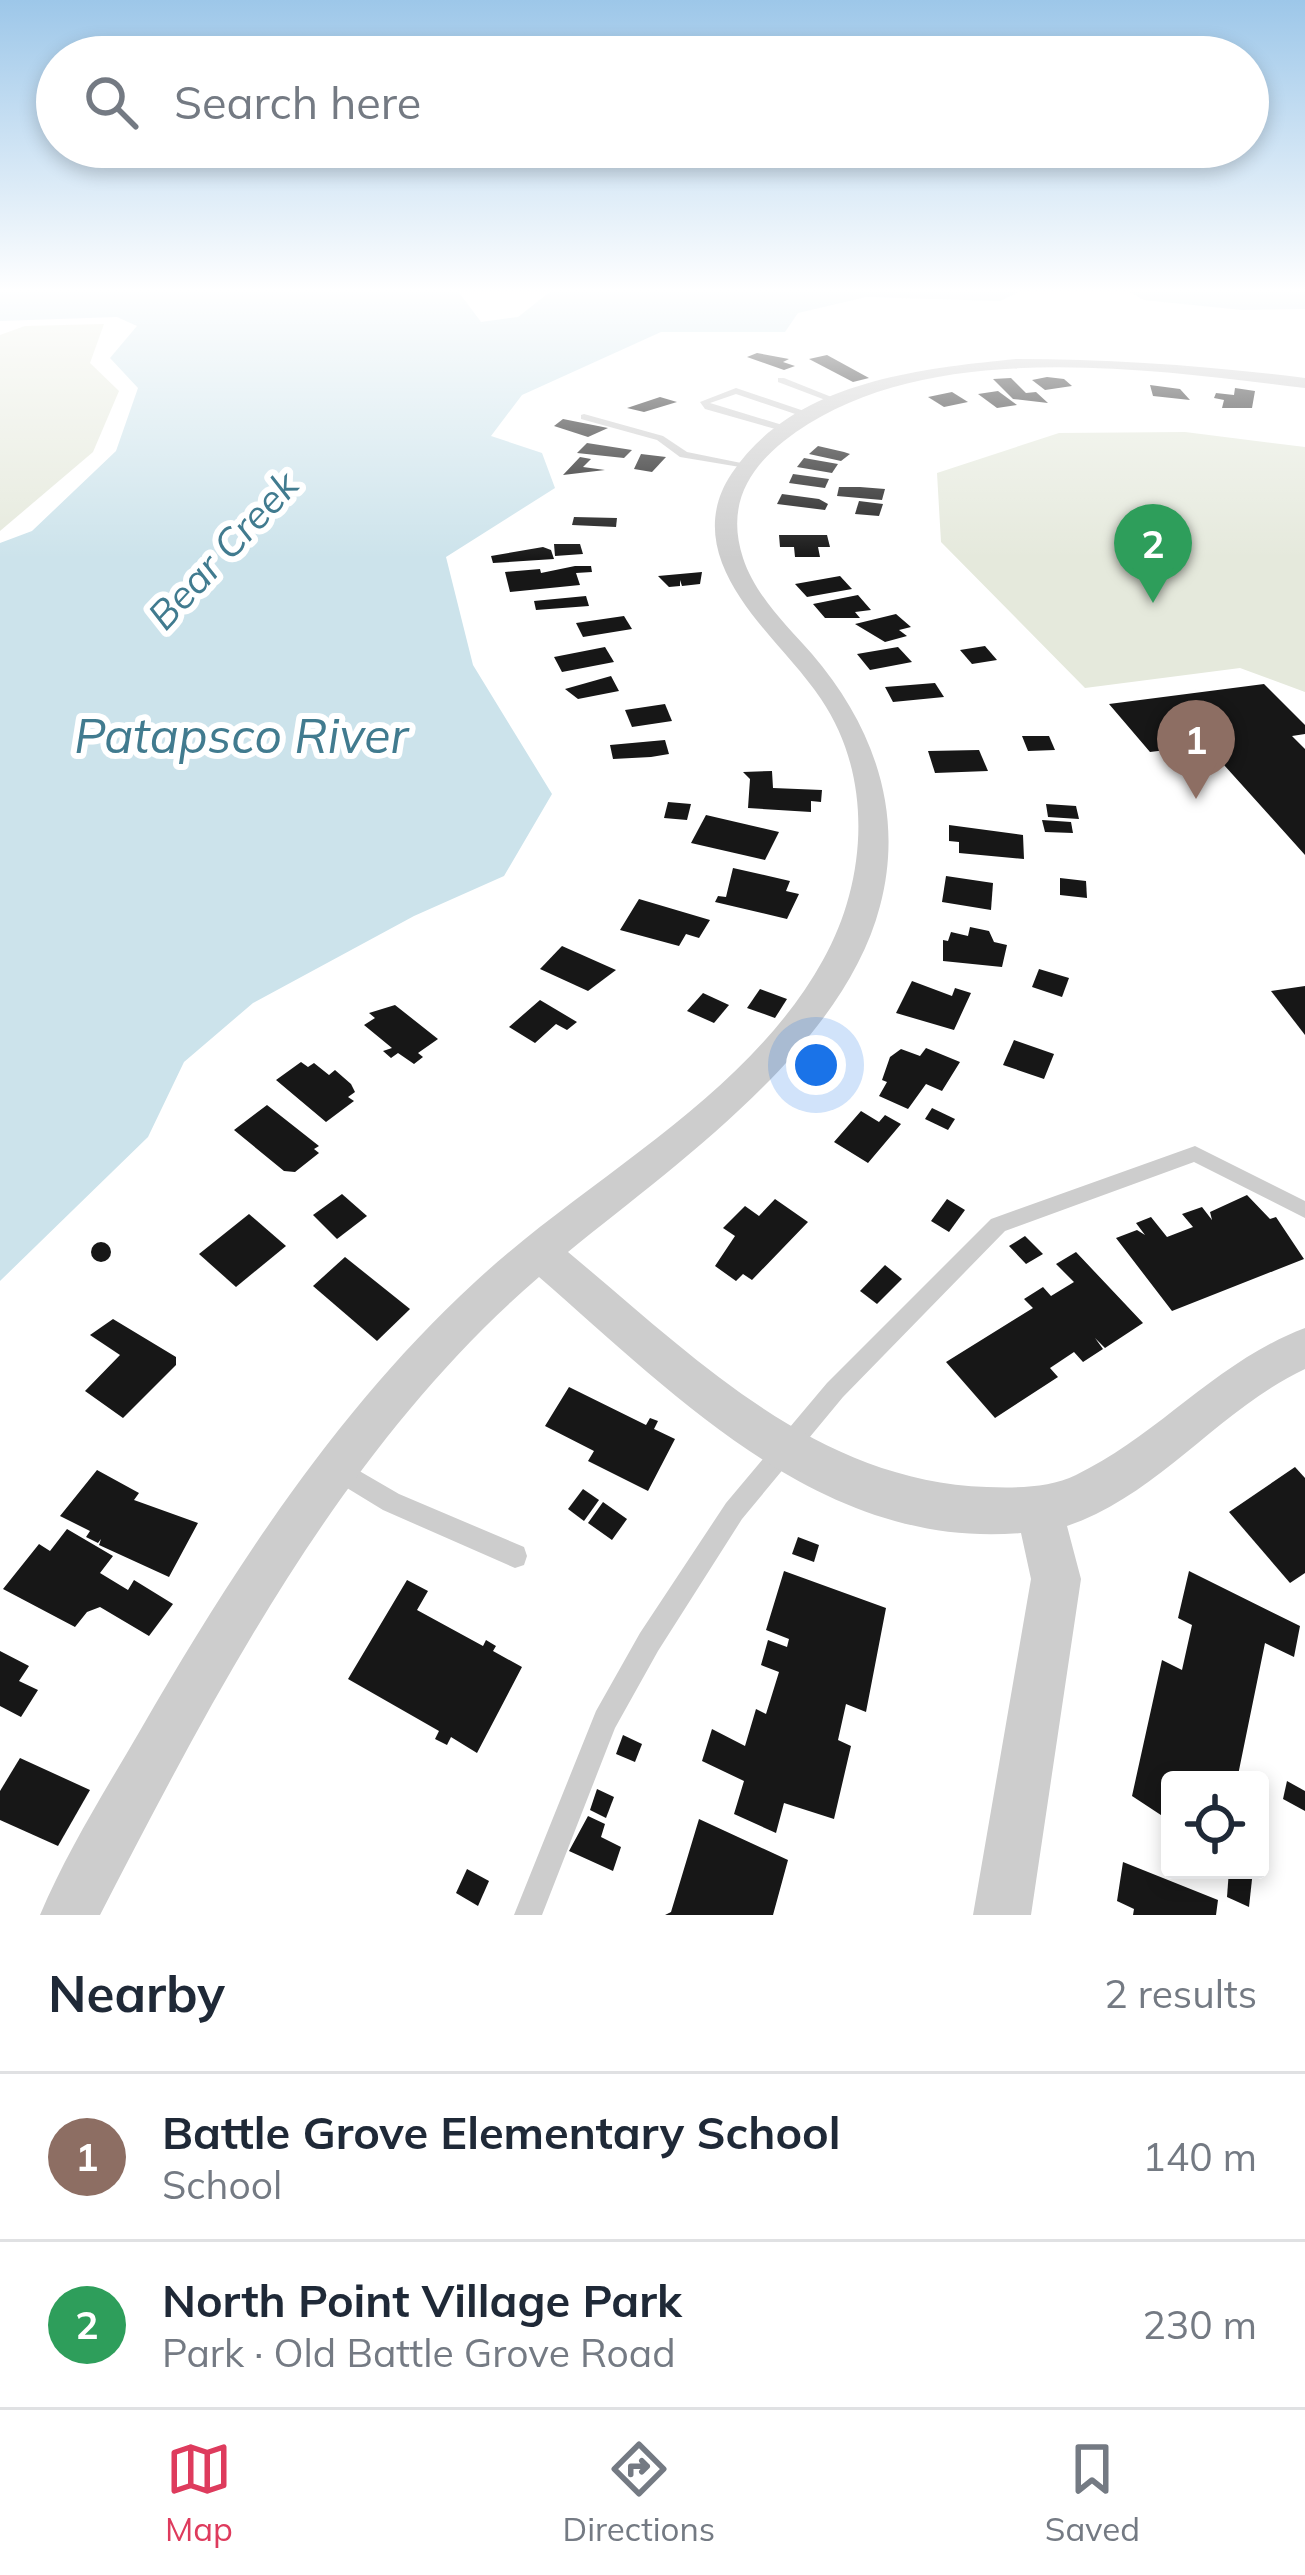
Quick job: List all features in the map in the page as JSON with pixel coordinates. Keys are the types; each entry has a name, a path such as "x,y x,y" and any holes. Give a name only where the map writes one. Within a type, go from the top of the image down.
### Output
{"street":[{"path":"68,1915 268,1566 336,1469 449,1333 779,1044 831,974 861,920 873,824 857,746 826,688 758,605 730,560 726,512 746,465 812,416 913,380"},
{"path":"539,1252 786,1448 862,1492 930,1511 1040,1509 1080,1498 1130,1471 1230,1387 1305,1348"},
{"path":"1002,1915 1057,1580 1040,1509"}],"lane":[{"path":"781,380 812,416"},
{"path":"736,391 812,416 708,407 705,402 736,391"},
{"path":"584,417 660,438 684,455 746,465"},
{"path":"528,1915 605,1720 734,1511 835,1390 998,1225 1195,1154 1305,1210"},
{"path":"336,1469 391,1502 515,1556"}],"shaded area":[{"path":"0,380 108,380 119,391 93,452 0,531"},
{"path":"1185,432 1305,447 1305,692 1240,668 1085,688 941,542 937,473 1059,433"}],"water":[{"name":"Patapsco River","path":"131,380 554,380 522,395 491,436 542,453 555,488 446,557 473,665 552,794 504,876 414,916 253,1003 184,1062 148,1137 0,1281 0,543 32,531 116,451 138,388"}],"building":[{"path":"994,380 1013,380 1026,393 1036,392 1048,403 1013,399"},
{"path":"1032,380 1066,380 1072,386 1045,390"},
{"path":"1150,385 1180,389 1190,400 1153,396"},
{"path":"1235,388 1255,391 1252,408 1222,408 1224,400 1214,398 1216,393 1234,395"},
{"path":"998,391 1017,405 997,408 978,394"},
{"path":"952,392 968,402 944,407 928,397"},
{"path":"660,397 677,402 644,412 627,408"},
{"path":"563,419 608,428 588,437 554,426"},
{"path":"587,443 632,450 624,458 577,453"},
{"path":"818,446 850,454 841,461 809,454"},
{"path":"641,454 666,457 652,472 634,469"},
{"path":"580,457 591,459 583,467 605,470 563,475"},
{"path":"804,458 838,464 832,473 797,467"},
{"path":"793,474 829,479 825,488 789,483"},
{"path":"839,487 885,489 882,500 837,496"},
{"path":"782,494 828,504 825,510 777,504"},
{"path":"859,501 883,504 879,516 855,514"},
{"path":"574,517 617,518 616,527 572,525"},
{"path":"779,535 827,535 830,547 818,547 820,557 795,557 794,547 780,547"},
{"path":"554,544 580,544 583,554 555,556"},
{"path":"543,547 551,550 554,559 493,563 491,556"},
{"path":"591,566 592,572 576,573 580,585 510,592 505,572 540,569 541,573"},
{"path":"702,572 700,584 682,586 680,580 680,586 669,587 658,576"},
{"path":"840,576 852,589 807,597 795,584"},
{"path":"858,595 871,610 855,612 860,618 825,618 813,604"},
{"path":"586,596 589,606 536,610 534,601"},
{"path":"896,614 911,627 899,630 907,636 885,642 855,624"},
{"path":"624,616 632,629 583,637 576,623"},
{"path":"985,646 997,660 972,664 960,650"},
{"path":"605,647 614,662 562,672 554,657"},
{"path":"898,647 912,662 870,670 857,654"},
{"path":"611,676 619,691 578,699 565,689"},
{"path":"935,683 944,697 893,702 885,687"},
{"path":"1264,684 1305,725 1305,734 1292,736 1305,749 1305,855 1206,745 1150,752 1109,704"},
{"path":"665,704 672,721 632,727 625,710"},
{"path":"1022,736 1049,736 1055,750 1028,751"},
{"path":"665,740 669,754 613,759 610,745"},
{"path":"979,750 988,771 935,773 928,751"},
{"path":"772,771 773,788 822,790 821,802 811,801 811,812 748,808 750,779 743,772"},
{"path":"668,802 691,804 687,820 664,818"},
{"path":"1046,804 1076,806 1079,819 1048,817"},
{"path":"706,815 779,832 765,860 691,843"},
{"path":"1042,820 1071,822 1073,833 1045,832"},
{"path":"949,825 1023,835 1024,859 959,853 959,842 949,841"},
{"path":"733,868 790,881 786,891 799,894 787,919 715,902 718,896 726,897"},
{"path":"946,876 993,883 991,910 942,902"},
{"path":"1060,878 1086,881 1087,898 1060,895"},
{"path":"639,899 710,920 699,938 686,934 679,946 620,930"},
{"path":"970,927 989,931 994,942 1007,945 1002,967 943,961 943,940 948,941 951,932 968,936"},
{"path":"562,946 616,970 588,991 540,969"},
{"path":"1039,969 1069,978 1062,997 1032,987"},
{"path":"912,981 952,996 955,988 971,993 954,1030 896,1013"},
{"path":"1305,986 1305,1035 1271,991"},
{"path":"760,989 787,999 775,1018 747,1008"},
{"path":"703,993 729,1005 714,1023 687,1011"},
{"path":"540,1000 577,1022 567,1030 556,1024 535,1043 509,1027"},
{"path":"395,1005 438,1039 418,1053 423,1057 414,1064 398,1053 391,1058 383,1051 392,1048 364,1025 375,1018 369,1013"},
{"path":"1014,1040 1054,1054 1044,1079 1003,1065"},
{"path":"926,1048 960,1062 942,1091 926,1084 908,1109 879,1096 887,1082 882,1080 890,1057 901,1049 920,1056"},
{"path":"301,1062 308,1067 314,1063 329,1075 335,1070 351,1084 355,1092 348,1097 354,1101 326,1122 276,1080"},
{"path":"267,1105 319,1146 314,1149 319,1153 295,1172 284,1171 234,1130"},
{"path":"932,1108 955,1119 948,1130 925,1119"},
{"path":"861,1111 879,1122 885,1115 901,1124 868,1163 834,1142"},
{"path":"342,1194 367,1216 337,1239 313,1215"},
{"path":"1247,1195 1270,1219 1276,1217 1304,1259 1172,1311 1116,1238 1137,1230 1145,1235 1136,1223 1151,1217 1167,1237 1193,1227 1182,1214 1202,1207 1212,1220 1210,1212"},
{"path":"775,1199 808,1222 752,1280 743,1274 736,1281 715,1266 735,1236 723,1228 745,1206 759,1216"},
{"path":"947,1199 965,1210 949,1232 931,1221"},
{"path":"249,1214 286,1246 236,1287 199,1254"},
{"path":"1025,1236 1043,1254 1026,1264 1009,1246"},
{"path":"101,1242 111,1252 101,1262 91,1252"},
{"path":"1076,1252 1143,1323 1105,1348 1095,1338 1103,1349 1083,1362 1074,1352 1050,1368 1058,1377 995,1418 946,1362 1033,1308 1024,1299 1043,1287 1051,1296 1074,1282 1056,1264"},
{"path":"345,1257 410,1309 377,1341 313,1286"},
{"path":"885,1265 902,1279 877,1304 860,1291"},
{"path":"113,1319 176,1357 176,1365 123,1418 85,1391 120,1355 90,1335"},
{"path":"569,1387 646,1425 650,1418 658,1421 654,1429 675,1439 648,1491 588,1461 594,1451 545,1426"},
{"path":"1295,1467 1305,1478 1305,1573 1290,1583 1229,1512"},
{"path":"97,1470 139,1493 134,1500 198,1523 169,1577 99,1545 101,1539 98,1543 86,1537 90,1531 60,1516"},
{"path":"583,1489 599,1500 584,1521 568,1509"},
{"path":"603,1502 627,1519 612,1540 588,1523"},
{"path":"67,1529 113,1556 100,1573 128,1590 134,1580 173,1604 149,1636 100,1607 87,1612 75,1627 3,1589 39,1544 50,1551"},
{"path":"798,1537 819,1545 814,1562 792,1554"},
{"path":"784,1571 886,1608 866,1712 846,1704 838,1740 851,1746 834,1819 784,1803 776,1833 734,1814 744,1781 702,1761 712,1729 745,1746 756,1709 766,1714 779,1672 761,1665 768,1640 787,1647 789,1639 766,1630"},
{"path":"1189,1571 1300,1626 1294,1657 1265,1643 1239,1771 1161,1771 1161,1815 1132,1796 1162,1660 1182,1670 1192,1625 1178,1618"},
{"path":"407,1580 428,1591 417,1610 483,1646 486,1640 496,1646 493,1651 522,1667 477,1753 451,1737 447,1745 435,1739 439,1731 348,1679"},
{"path":"0,1651 29,1666 19,1681 38,1690 21,1717 0,1706"},
{"path":"623,1735 642,1744 635,1762 616,1754"},
{"path":"20,1758 90,1790 58,1846 0,1820 0,1791"},
{"path":"1287,1781 1305,1791 1305,1811 1283,1799"},
{"path":"597,1789 614,1797 606,1818 590,1810"},
{"path":"588,1816 605,1824 601,1837 621,1847 613,1871 569,1851"},
{"path":"699,1819 788,1860 773,1915 665,1915 671,1912"},
{"path":"1123,1862 1218,1900 1216,1915 1133,1915 1134,1909 1117,1901"},
{"path":"467,1869 489,1881 478,1906 456,1893"},
{"path":"1228,1879 1252,1879 1249,1907 1227,1897"}],"place":[{"name":"North Point Village Park","path":"1153,603"},
{"name":"Battle Grove Elementary School","path":"1196,799"}],"water label":[{"name":"Bear Creek","path":"223,550"}]}
